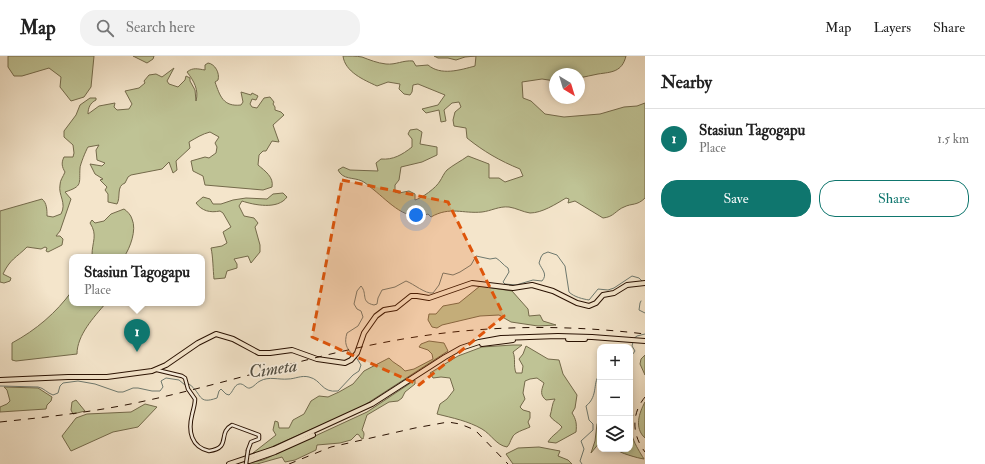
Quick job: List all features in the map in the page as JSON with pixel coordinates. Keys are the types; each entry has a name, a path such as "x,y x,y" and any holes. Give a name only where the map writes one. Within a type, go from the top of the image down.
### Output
{"highway":[{"path":"0,380 126,376 157,370 198,343 216,334 233,339 259,353 292,350 317,359 342,363 353,358 357,353 364,333 376,316 384,310 397,307 411,296 428,298 472,282 509,288 521,288 532,285 553,291 578,304 589,306 596,303 603,295 611,294 627,285 644,283"},
{"path":"229,464 274,449 372,404 461,348 492,339 579,336 645,343"},
{"path":"238,464 274,452 373,406 443,361 463,351 487,343 516,339"}],"street":[{"path":"157,370 184,376 195,399 191,417 190,432 194,443 206,450 215,450 222,445 226,430 232,425 259,435 259,438 250,442 246,464"}],"highlighted area":[{"path":"342,180 448,202 504,316 419,385 312,337"}],"green space":[{"path":"8,56 94,56 91,87 84,97 71,101 60,87 61,77 49,68 22,76 14,76 8,67"},
{"path":"133,56 154,56 153,59 147,63"},
{"path":"343,56 355,56 386,64 413,61 416,66 428,65 439,70 451,71 475,66 476,56 626,56 622,65 616,70 585,77 585,68 549,68 549,80 542,79 522,82 523,98 531,101 545,114 564,117 600,114 645,103 645,198 637,203 621,208 612,215 603,218 575,201 568,203 569,199 566,198 549,208 535,213 505,207 482,212 450,211 431,217 428,214 413,216 406,214 392,205 364,182 345,177 338,170 343,167 350,170 378,171 376,163 381,159 390,159 412,147 412,139 408,134 410,130 417,129 422,132 420,144 437,147 437,155 422,162 401,167 399,180 395,185 395,192 399,193 409,191 415,194 415,200 418,199 435,187 447,170 468,156 489,164 489,178 499,178 505,182 523,176 520,169 492,155 467,138 466,128 454,126 453,120 455,112 461,107 459,102 452,103 444,110 446,121 441,122 439,110 426,113 422,109 438,105 445,95 418,84 413,85 410,95 404,94 399,89 400,84 388,82 377,86 356,75 347,67"},
{"path":"434,56 476,56 456,60 438,58"},
{"path":"208,63 213,65 218,72 218,80 215,82 223,100 230,104 241,105 243,102 241,92 251,95 252,93 258,96 256,100 252,99 250,104 252,107 257,108 264,98 270,97 274,102 273,104 275,110 284,115 273,125 279,142 272,141 266,151 263,151 259,155 258,165 272,180 272,187 263,190 205,185 203,176 193,171 191,161 205,157 209,158 216,153 217,147 215,143 219,137 210,132 189,142 190,148 176,161 177,170 173,173 169,162 162,169 131,175 128,177 125,183 122,184 117,204 108,202 108,194 105,190 107,187 100,180 103,179 95,174 90,164 102,166 105,163 97,160 96,150 99,145 88,147 80,166 79,184 75,188 65,192 71,199 60,231 56,236 60,236 63,239 62,245 48,252 46,251 47,248 45,247 41,249 27,247 11,262 3,274 11,278 10,281 4,283 0,282 0,211 42,199 46,205 47,216 53,217 61,214 63,210 63,203 60,192 60,183 65,172 62,161 64,157 73,157 74,153 73,145 64,137 64,131 76,115 80,105 90,98 96,98 88,110 88,114 99,106 115,103 114,107 117,110 129,109 132,104 125,91 139,88 145,83 144,81 149,75 156,74 162,77 174,68 167,81 169,84 178,87 185,80 186,76 190,78 195,90 196,101 197,93 195,86 187,72 193,69 205,70 205,65"},
{"path":"283,193 287,197 278,204 259,205 242,201 239,206 244,216 254,218 258,223 255,227 260,245 260,252 251,263 248,256 234,259 237,264 237,268 227,271 225,278 214,279 211,248 222,246 227,243 223,232 231,227 223,213 220,211 206,211 196,203 203,197 210,199 213,204 221,204 246,198 267,199 273,194"},
{"path":"124,209 129,213 134,228 128,249 126,254 92,254 94,231 90,223 92,220 95,223 104,221 111,214"},
{"path":"480,286 512,291 528,309 529,316 540,315 543,321 556,325 538,326 511,322 499,315 480,316 442,325 437,328 432,327 428,320 429,314 436,314 443,306 459,303"},
{"path":"69,295 69,306 104,306 83,333 77,354 16,361 12,360 12,343 45,320 59,307"},
{"path":"429,341 444,343 448,351 360,408 260,452 253,453 276,435 273,430 275,421 278,422 279,428 289,428 293,420 304,414 311,401 319,396 328,397 339,392 353,384 364,371 389,358 405,371 414,369 433,359 432,354 428,350 419,347 421,344"},
{"path":"522,345 513,352 516,373 522,373 523,366 519,359 526,346 548,359 559,360 563,374 577,395 575,408 572,413 576,422 576,432 556,443 548,442 562,427 550,416 555,399 546,400 544,398 542,388 544,383 537,378 525,381 523,393 525,399 520,407 523,410 530,412 528,422 530,427 515,434 507,447 497,442 477,426 437,414 440,404 447,399 454,390 450,378 433,378 430,373 458,356 482,347"},
{"path":"645,355 645,375 640,364 641,359"},
{"path":"415,380 415,384 405,392 402,398 398,401 389,402 367,415 362,430 364,433 363,439 357,434 351,440 340,443 317,445 316,450 295,460 285,462 282,457 257,464 249,464 263,460 367,412"},
{"path":"4,387 38,388 52,397 51,401 47,405 46,409 0,412 0,407 10,401 7,390"},
{"path":"76,400 85,411 73,414 71,410 72,402"},
{"path":"645,402 645,438 640,430 639,416"},
{"path":"145,404 157,407 138,427 113,432 71,451 62,436 76,418 87,414 131,412"},
{"path":"597,424 597,446 591,453 595,441"},
{"path":"633,438 644,459 621,452 633,452"},
{"path":"539,447 560,451 558,456 568,460 572,464 513,464 506,454 518,448"}],"waterway":[{"name":"Cimeta","path":"353,355 347,348 346,340 347,333 358,326 363,317 361,311 357,309 354,304 357,291 361,286 367,302 374,305 377,304 382,290 395,287 406,281 423,290 433,293 439,285 443,273 453,275 460,272 471,265 476,256 498,259 508,268 509,272 503,282 505,284 516,285 533,280 542,281 544,279 544,274 539,263 541,257 543,254 548,252 557,255 565,266 569,292 589,300 598,289 608,290 614,288 632,276 639,278 643,282"},
{"path":"641,301 639,310 645,313"},
{"path":"633,339 637,336 645,334"},
{"path":"633,348 635,351 633,354"},
{"name":"Cimeta","path":"189,384 203,399 206,400 217,398 221,389 229,395 237,385 241,384 247,388 250,388 258,382 270,378 291,379 303,376 309,377 317,381 328,390 338,391 353,375 359,371 361,365 356,357"},
{"name":"Cimeta","path":"0,386 38,387 53,395 58,393 60,386 63,383 78,381 95,384 118,392 123,392 133,388 160,391 163,387 161,381 166,378 179,380 185,385"},
{"path":"582,464 580,461 584,449 581,441 593,430 593,424 589,420 586,406 593,398 597,379"}],"railway":[{"path":"0,422 123,406 351,349 450,332 506,328 561,328 645,334"},
{"path":"645,397 640,404 635,417 636,432 645,452"},
{"path":"289,464 331,447 448,422 460,424 475,430 508,464"}],"place":[{"name":"Stasiun Tagogapu","path":"137,352"}]}
